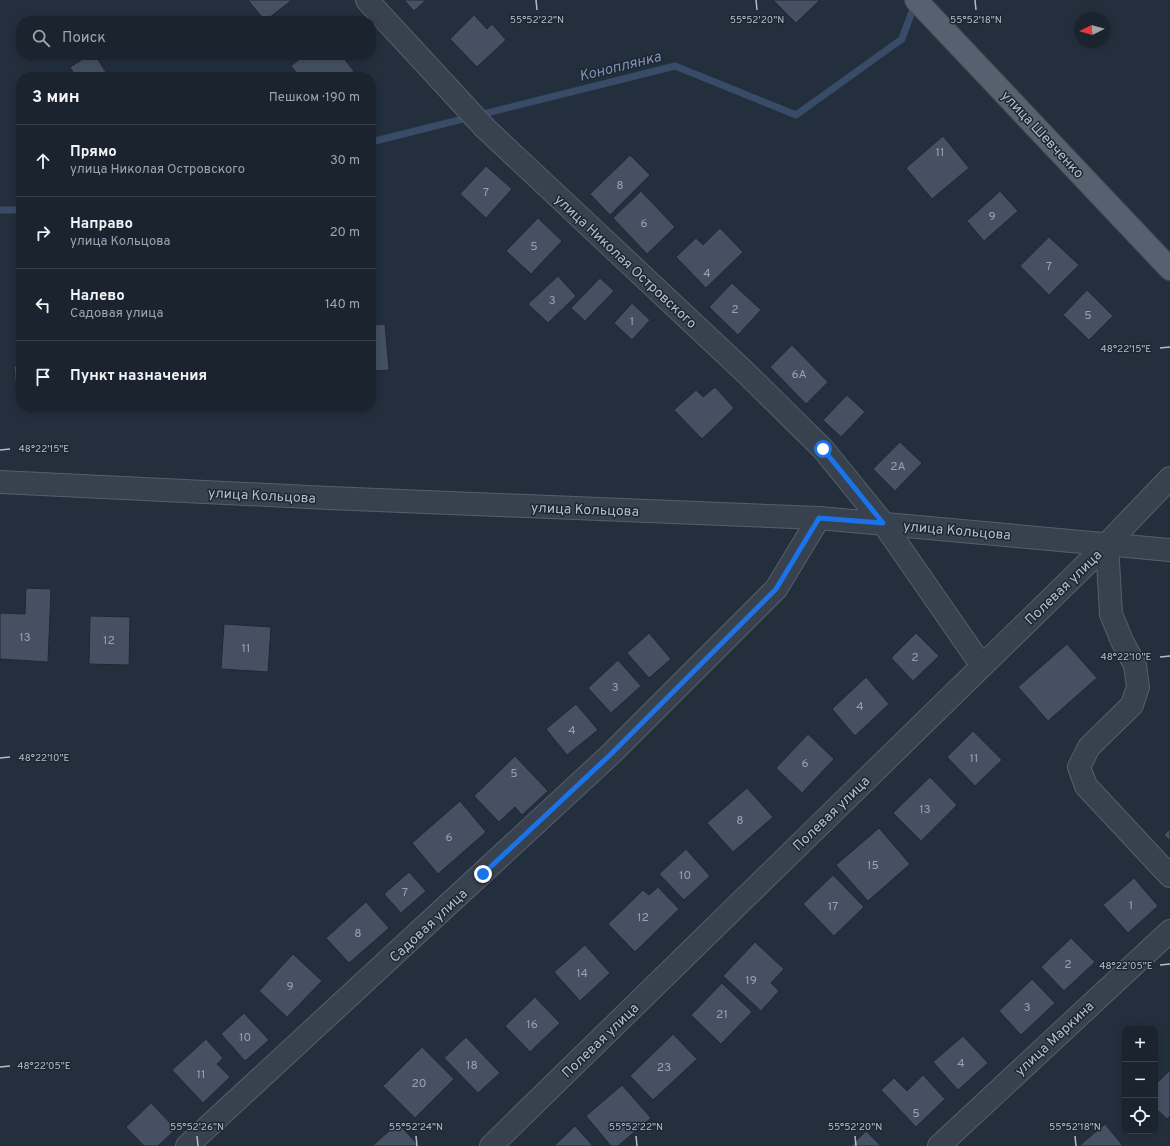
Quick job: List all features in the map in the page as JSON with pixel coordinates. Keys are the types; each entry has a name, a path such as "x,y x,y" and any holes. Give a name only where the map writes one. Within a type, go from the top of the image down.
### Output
{"main road":[{"name":"улица Шевченко","path":"916,0 1170,269"}],"street":[{"name":"улица Николая Островского","path":"367,0 456,98 486,128 740,368 823,449 883,523 982,666"},
{"name":"Полевая улица","path":"491,1146 1107,544 1170,478"},
{"name":"улица Кольцова","path":"0,482 329,498 819,518 1170,550"},
{"name":"Садовая улица","path":"187,1146 611,754 776,589 819,518"},
{"path":"1107,544 1112,614 1122,641 1134,665 1138,687 1132,705 1089,748 1079,767 1086,786 1170,876"},
{"name":"улица Маркина","path":"939,1146 1170,930"}],"building":[{"path":"248,0 292,0 271,16 261,16"},
{"path":"404,0 426,0 414,11"},
{"path":"773,0 820,0 796,23"},
{"path":"474,15 487,29 492,24 506,40 477,67 450,39"},
{"path":"82,60 98,60 106,72 73,72 70,67"},
{"path":"298,60 345,60 354,71 296,72 291,66"},
{"path":"943,136 969,168 932,199 906,168"},
{"path":"630,155 650,175 610,215 590,194"},
{"path":"486,166 512,189 486,218 460,194"},
{"path":"641,191 675,227 647,254 613,218"},
{"path":"1000,191 1018,211 984,241 967,221"},
{"path":"538,218 562,241 531,274 506,251"},
{"path":"720,228 743,252 706,288 676,257 696,238 703,245"},
{"path":"1049,237 1079,265 1049,295 1020,266"},
{"path":"558,276 576,296 548,323 528,304"},
{"path":"600,278 614,291 585,321 571,308"},
{"path":"732,283 761,310 738,335 709,307"},
{"path":"1087,290 1113,316 1089,340 1063,315"},
{"path":"632,303 650,320 632,340 614,323"},
{"path":"385,324 389,370 376,371 376,325"},
{"path":"792,345 828,382 806,404 770,367"},
{"path":"14,366 16,366 16,391"},
{"path":"715,387 734,408 702,439 674,410 696,390 703,397"},
{"path":"847,395 865,412 841,437 823,420"},
{"path":"900,442 922,463 895,491 873,469"},
{"path":"26,588 51,589 48,662 0,659 0,613 25,614"},
{"path":"90,616 130,617 129,665 89,664"},
{"path":"224,624 271,627 268,672 221,669"},
{"path":"649,633 671,659 649,678 627,653"},
{"path":"916,633 939,656 913,681 891,658"},
{"path":"1067,644 1097,678 1048,721 1018,687"},
{"path":"618,660 641,686 611,713 588,688"},
{"path":"866,677 889,704 855,736 832,709"},
{"path":"576,704 598,730 567,755 546,729"},
{"path":"973,731 1002,760 975,786 947,757"},
{"path":"808,734 834,759 802,793 776,768"},
{"path":"515,756 548,791 522,815 515,807 499,822 474,796"},
{"path":"930,777 957,805 921,841 893,813"},
{"path":"747,788 773,817 733,852 707,823"},
{"path":"460,801 486,832 438,874 412,843"},
{"path":"879,828 910,864 868,901 836,865"},
{"path":"1170,829 1170,841 1164,835"},
{"path":"686,849 710,876 684,900 659,874"},
{"path":"409,872 426,891 401,913 384,894"},
{"path":"833,875 864,907 834,936 803,904"},
{"path":"1134,878 1158,906 1128,933 1103,905"},
{"path":"658,887 679,909 635,952 608,924 643,890 649,895"},
{"path":"366,902 389,928 349,963 326,938"},
{"path":"1071,938 1095,962 1064,991 1041,967"},
{"path":"755,942 784,969 771,983 779,991 761,1011 723,976"},
{"path":"585,945 610,973 580,1001 554,972"},
{"path":"293,954 322,981 287,1017 259,991"},
{"path":"1032,979 1055,1003 1021,1035 999,1011"},
{"path":"722,983 752,1012 721,1044 691,1015"},
{"path":"535,997 560,1023 530,1052 505,1026"},
{"path":"244,1013 269,1040 245,1061 221,1034"},
{"path":"673,1034 697,1059 653,1100 630,1076"},
{"path":"963,1036 988,1063 958,1090 933,1062"},
{"path":"466,1037 500,1073 478,1093 444,1058"},
{"path":"206,1039 223,1058 217,1064 230,1077 203,1103 172,1070"},
{"path":"422,1047 454,1079 415,1118 383,1086"},
{"path":"1170,1070 1170,1116 1167,1119 1158,1111 1158,1082"},
{"path":"923,1075 945,1099 916,1127 881,1090 894,1078 907,1091"},
{"path":"622,1085 651,1118 618,1146 611,1146 586,1116"},
{"path":"151,1103 176,1129 158,1146 144,1146 126,1127"},
{"path":"398,1123 419,1146 372,1146"},
{"path":"1105,1124 1123,1146 1079,1146"},
{"path":"575,1126 593,1146 554,1146"},
{"path":"866,1131 881,1146 851,1146"}],"waterway":[{"name":"Коноплянка","path":"376,141 675,66 796,115 902,39 915,3"},
{"name":"Коноплянка","path":"0,210 16,210"}],"route":[{"path":"483,874 611,754 776,589 819,518 883,523 823,449"}]}
